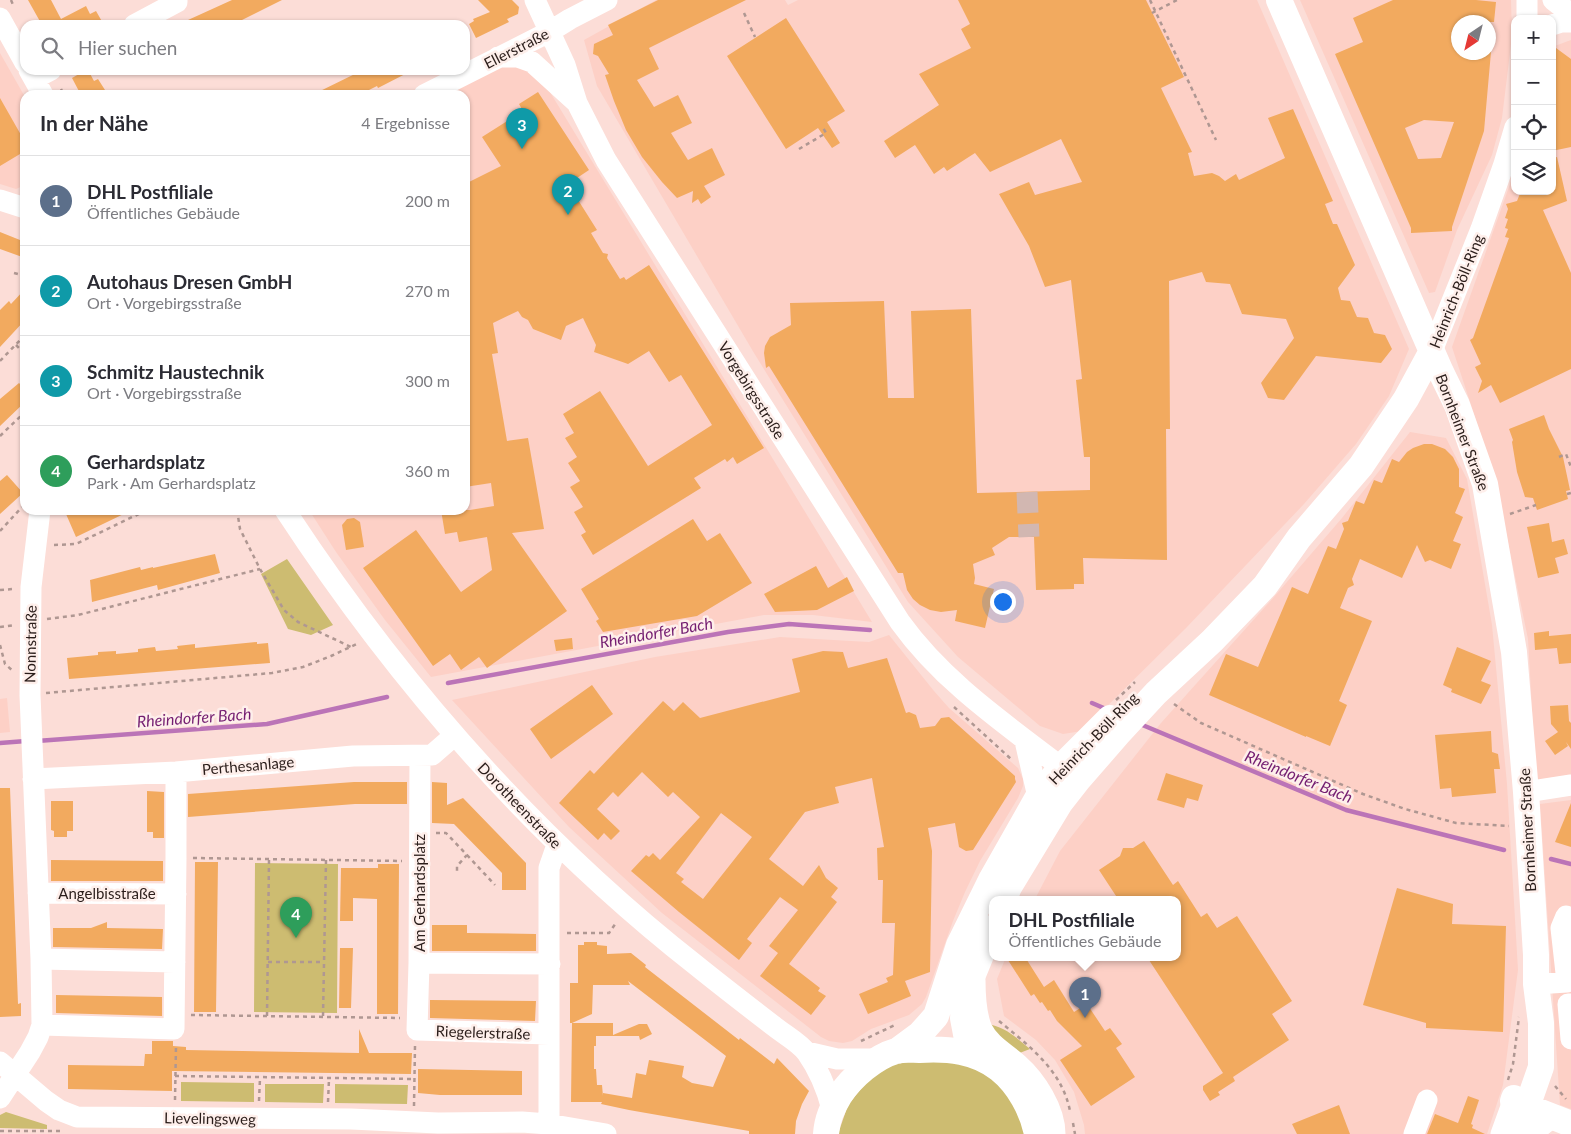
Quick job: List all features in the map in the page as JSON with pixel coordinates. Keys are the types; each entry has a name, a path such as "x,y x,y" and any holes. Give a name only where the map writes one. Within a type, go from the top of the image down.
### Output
{"main road":[{"name":"Bornheimer Straße","path":"1280,0 1456,405 1485,484 1514,652 1526,792 1536,955 1536,984 1547,1072 1516,1096"},
{"name":"Heinrich-Böll-Ring","path":"825,1124 846,1087 860,1072 920,1034 936,1016 959,945 991,880 1038,797 1070,774 1112,728 1158,694 1265,586 1299,538 1360,466 1406,399 1432,351"},
{"path":"1406,399 1428,397 1456,405"},
{"name":"Heinrich-Böll-Ring","path":"1005,896 1045,825 1060,803 1070,774"},
{"path":"989,936 965,994 963,1018 966,1034 999,1064 1021,1093 1034,1121 1037,1134"},
{"name":"Bornheimer Straße","path":"1516,1096 1525,1058 1536,984"},
{"path":"888,1055 955,1050 999,1064"},
{"path":"1547,1072 1544,1087 1565,1116"},
{"path":"1516,1096 1565,1116"}],"street":[{"path":"143,20 177,2 177,0"},
{"name":"Vorgebirgsstraße","path":"535,0 565,65 577,103 606,160 900,622 912,638 944,672 1025,741 1070,774"},
{"name":"Ellerstraße","path":"470,71 549,32 570,18 607,0"},
{"path":"1527,0 1528,15"},
{"path":"1553,0 1571,14"},
{"path":"0,18 20,50"},
{"path":"1556,24 1571,22"},
{"path":"498,57 518,57 532,62 577,103"},
{"name":"Ellerstraße","path":"434,90 463,75"},
{"name":"Heinrich-Böll-Ring","path":"1432,351 1484,220 1511,140"},
{"path":"0,200 20,206"},
{"name":"Nonnstraße","path":"33,779 30,686 31,587 39,515"},
{"name":"Dorotheenstraße","path":"288,515 322,565 374,635 455,735 557,845 627,909 807,1052 837,1060 888,1055"},
{"name":"Perthesanlage","path":"33,779 176,772 353,756 432,755 455,735"},
{"path":"1025,741 1038,797"},
{"name":"Am Gerhardsplatz","path":"417,1024 420,756"},
{"path":"42,1025 174,1022 176,772"},
{"name":"Angelbisstraße","path":"0,1098 8,1068 38,1037 42,1025 33,779"},
{"path":"1526,792 1571,785"},
{"name":"Riegelerstraße","path":"548,1129 550,868 557,845"},
{"name":"Angelbisstraße","path":"38,893 176,894"},
{"path":"1536,984 1567,982 1561,928 1566,916"},
{"path":"41,959 175,962"},
{"path":"419,963 550,964"},
{"path":"975,971 975,995 979,1018 999,1064 1033,1079 1044,1096 1055,1127 1055,1134"},
{"path":"1571,1004 1568,1004 1571,1039"},
{"name":"Riegelerstraße","path":"417,1024 549,1034"},
{"name":"Dorotheenstraße","path":"807,1052 825,1085 825,1124"},
{"name":"Lievelingsweg","path":"8,1068 46,1101 59,1110 77,1117 328,1119 438,1129 522,1122 548,1129 606,1134"},
{"name":"Bornheimer Straße","path":"1501,1134 1516,1096"},
{"name":"Bornheimer Straße","path":"1516,1096 1520,1134"},
{"path":"1414,1134 1427,1100"},
{"path":"1531,1134 1565,1116"}],"path":[{"path":"1150,0 1153,12 1216,140"},
{"path":"1153,12 1177,0"},
{"path":"744,13 755,37"},
{"path":"800,149 826,132 822,126"},
{"path":"14,273 20,275"},
{"path":"0,361 20,340"},
{"path":"16,344 20,348"},
{"path":"0,436 20,417"},
{"path":"1559,457 1566,454 1571,468"},
{"path":"1567,494 1571,493"},
{"path":"1492,520 1536,505"},
{"path":"0,531 20,509"},
{"path":"35,545 76,544 137,515"},
{"path":"238,515 240,529 260,569 284,610 298,622 351,647"},
{"path":"31,619 78,615 260,569"},
{"path":"0,645 5,664 30,686 272,673 303,667 332,656 374,635"},
{"path":"0,665 5,664"},
{"path":"1158,694 1201,723 1362,794 1405,809 1456,823 1512,826"},
{"path":"176,858 326,860 420,852 429,843 429,837 433,837 433,833 446,833 495,884"},
{"path":"456,873 456,866 467,856"},
{"path":"267,1016 269,860"},
{"path":"323,1017 326,860"},
{"path":"550,933 609,933 627,909"},
{"path":"268,962 324,962"},
{"path":"1516,1096 1513,1064 1520,1010"},
{"path":"175,1118 176,1036 174,1022 267,1016 323,1017 417,1024 414,1111"},
{"path":"860,1041 904,1022"},
{"path":"1547,1072 1555,1087 1564,1098 1565,1116"},
{"path":"175,1076 414,1080"},
{"path":"259,1119 260,1078"},
{"path":"328,1119 329,1078"},
{"path":"0,1131 68,1131"}],"shaded area":[{"path":"656,0 785,0 788,5 798,0 1257,0 1409,349 1389,396 1356,444 1304,504 1186,628 1082,731 1063,734 1040,726 958,657 908,602 754,353 597,86 584,40"},
{"path":"1300,0 1511,0 1511,44 1502,118 1492,155 1457,230 1435,292 1429,293"},
{"path":"1571,40 1571,775 1536,780 1528,639 1494,475 1452,347 1511,181 1511,195 1556,195 1556,46"},
{"path":"525,51 872,622 813,615 764,615 431,677 385,620 336,552 312,515 470,515 470,90 451,90"},
{"path":"0,53 21,90 20,187 16,189 0,184"},
{"path":"1410,432 1446,438 1467,479 1492,625 1507,784 1518,970 1503,1085 1487,1134 1085,1134 1074,1092 1055,1060 1036,1040 1004,1016 997,979 1004,961 1181,961 1181,896 1037,896 1060,851 1161,723 1342,518"},
{"path":"287,559 333,625 311,635 288,629 261,574"},
{"path":"889,635 949,708 1018,768 1023,779 1023,786 1018,798 980,861 965,892 922,1004 909,1015 871,1029 852,1041 843,1043 829,1041 821,1037 662,913 569,827 452,700 655,657 780,637 869,642"},
{"path":"7,698 10,732 0,733 0,699"},
{"path":"1571,800 1571,1109 1560,1105 1540,804"},
{"path":"255,863 338,864 337,1013 254,1012"},
{"path":"987,1024 1005,1030 1030,1049 1017,1054"},
{"path":"958,1057 1011,1091 1028,1134 838,1134 848,1105 868,1080 894,1062"},
{"path":"181,1082 254,1083 254,1102 181,1101"},
{"path":"265,1084 324,1084 323,1103 265,1102"},
{"path":"335,1084 408,1085 407,1104 335,1103"},
{"path":"6,1112 47,1125 47,1129 0,1128 0,1115"}],"building":[{"path":"28,0 51,0 61,19 86,6 90,14 96,11 101,20 39,20"},
{"path":"232,0 282,0 242,20 188,20"},
{"path":"478,0 512,0 519,7 518,14 507,19 509,22 476,38 470,23 474,21 473,19 490,12"},
{"path":"658,0 746,0 649,48 659,69 637,80 654,107 678,95 692,123 671,133 688,160 712,148 725,175 704,186 711,197 701,204 698,199 692,203 693,191 677,198 642,157 626,130 614,101 605,75 609,74 598,56 593,54 594,44 613,35 608,25"},
{"path":"958,0 1146,0 1184,77 1161,88 1192,152 1188,153 1194,176 1212,173 1225,181 1236,174 1239,180 1285,158 1268,118 1293,109 1333,201 1325,204 1333,224 1337,224 1355,265 1338,288 1341,300 1350,301 1357,317 1368,318 1374,333 1385,335 1392,349 1381,363 1316,356 1284,400 1268,398 1261,383 1294,338 1286,319 1242,314 1230,284 1206,282 1202,272 1169,281 1170,429 1166,429 1167,560 1083,558 1084,584 1074,584 1074,589 1036,590 1034,537 1009,537 992,548 995,555 973,564 974,584 994,589 985,628 955,621 957,610 941,612 930,610 913,599 907,590 903,573 898,573 769,366 766,368 764,353 765,346 770,337 791,325 790,303 884,301 888,398 914,398 911,311 971,309 977,493 1090,490 1090,457 1084,457 1076,380 1082,379 1071,280 1045,287 1029,246 999,194 1029,182 1035,195 1082,182 1061,139 990,172 975,153 947,171 944,167 934,174 915,145 895,158 884,141 939,105 919,74 971,48 961,29 970,24"},
{"path":"1393,0 1476,0 1496,2 1495,15 1451,15 1451,60 1490,60 1484,131 1452,231 1411,233 1411,228 1335,54 1363,42 1353,18","holes":["1424,120 1454,122 1441,158 1418,159 1405,128"]},
{"path":"786,18 845,111 827,122 840,143 832,148 818,128 786,149 727,56"},
{"path":"1556,48 1571,59 1571,147 1556,150"},
{"path":"77,75 91,75 94,81 98,79 105,90 78,90 72,78"},
{"path":"353,75 403,75 378,88 377,86 369,90 322,90"},
{"path":"538,92 589,170 568,184 597,230 591,233 603,253 608,254 607,258 620,279 624,277 626,280 649,265 764,448 737,464 733,457 727,462 725,459 694,478 701,488 593,555 581,535 586,532 574,512 583,507 570,487 580,481 568,463 577,457 565,438 574,433 563,414 600,391 648,466 712,425 681,375 669,382 649,351 628,364 594,352 596,345 583,318 566,326 561,340 533,329 528,320 522,317 518,311 493,323 498,353 492,354 507,441 528,438 544,529 512,533 567,611 487,668 479,657 461,670 450,654 433,666 363,568 416,530 461,592 492,570 487,537 459,542 457,532 445,534 442,515 470,515 470,510 494,506 491,483 470,486 470,182 501,166 482,137 523,111 519,104"},
{"path":"0,98 20,133 20,154 0,166"},
{"path":"1556,157 1567,201 1543,210 1571,273 1571,369 1500,403 1491,385 1478,393 1482,381 1475,367 1481,364 1470,340 1473,338 1509,238 1505,237 1508,229 1505,228 1508,219 1505,218 1508,209 1506,204 1517,201 1519,195 1556,195"},
{"path":"0,232 20,240 20,256 0,249"},
{"path":"20,294 20,325 0,347 0,310 9,301 11,304"},
{"path":"20,384 20,407 0,426 0,399"},
{"path":"1544,415 1563,457 1570,490 1566,491 1568,499 1537,510 1533,498 1525,497 1517,472 1513,440 1509,429"},
{"path":"1424,444 1432,444 1445,449 1453,457 1459,469 1459,487 1465,489 1455,513 1463,517 1453,541 1461,544 1451,569 1430,560 1425,562 1417,545 1402,578 1360,559 1352,579 1354,585 1348,588 1340,608 1372,621 1339,701 1347,705 1330,746 1209,695 1226,654 1258,667 1292,587 1308,594 1328,546 1336,549 1344,529 1342,523 1348,521 1356,501 1364,504 1374,480 1382,483 1392,459 1399,462 1413,448"},
{"path":"7,475 20,490 20,496 0,514 0,481"},
{"path":"66,515 122,515 76,537"},
{"path":"354,518 360,522 364,547 346,550 342,525 347,519"},
{"path":"693,519 707,541 720,533 752,583 697,616 603,632 596,621 599,619 581,589"},
{"path":"1549,523 1552,542 1564,539 1568,554 1555,558 1559,573 1538,578 1527,527"},
{"path":"215,554 220,573 158,590 157,585 92,602 90,580 140,567 141,570 153,568"},
{"path":"816,566 828,588 847,577 854,591 817,610 775,612 764,594"},
{"path":"1549,631 1549,636 1571,634 1571,663 1559,664 1557,648 1535,650 1534,633"},
{"path":"572,638 573,649 556,651 554,640"},
{"path":"257,642 257,644 268,643 270,663 69,679 67,658 98,655 98,652 116,651 116,654 138,652 138,649 155,647 156,651 178,649 177,646 195,644 195,648"},
{"path":"1457,647 1491,661 1481,681 1491,685 1481,704 1451,692 1452,689 1443,685"},
{"path":"823,651 843,652 848,668 887,658 906,713 909,712 916,715 920,728 935,726 941,718 949,717 1015,776 1016,782 973,850 966,851 959,847 955,823 928,828 932,851 930,972 905,981 911,996 868,1014 859,994 888,982 886,978 893,975 895,923 882,923 883,880 878,880 877,848 884,847 872,778 835,787 839,803 805,812 769,859 803,886 819,865 826,878 838,888 831,897 837,902 789,964 820,988 818,991 826,996 811,1015 760,976 778,953 769,946 798,910 780,897 747,939 752,943 739,960 631,871 646,855 649,857 653,853 660,860 700,817 673,792 668,797 642,772 618,797 613,792 597,809 620,831 611,840 604,833 598,840 559,803 590,770 594,774 663,701 674,711 683,702 700,718 800,692 792,659","holes":["721,813 752,837 703,899 681,882 684,879 676,873"]},
{"path":"592,685 613,714 551,759 530,729"},
{"path":"1568,705 1569,721 1571,723 1571,749 1566,742 1568,746 1555,755 1545,741 1558,732 1551,724 1550,706"},
{"path":"1491,731 1492,752 1498,754 1500,769 1494,769 1496,793 1452,797 1451,788 1440,789 1435,735"},
{"path":"1166,773 1203,785 1198,801 1187,798 1184,808 1157,800"},
{"path":"354,782 407,782 407,804 355,804 188,817 188,794"},
{"path":"432,782 447,783 447,805 463,798 526,863 526,890 502,890 502,873 454,824 432,823"},
{"path":"0,788 10,788 18,1004 21,1003 21,1016 0,1017"},
{"path":"147,791 164,792 164,838 153,838 153,832 147,832"},
{"path":"51,801 73,801 73,831 67,831 67,837 54,837 54,831 51,830"},
{"path":"1571,803 1571,847 1555,842"},
{"path":"1144,841 1173,885 1178,881 1201,917 1207,913 1217,928 1237,916 1292,1001 1272,1014 1289,1040 1233,1077 1235,1081 1218,1092 1220,1095 1210,1101 1203,1090 1203,1086 1223,1073 1150,961 1181,961 1181,896 1116,896 1099,870 1120,856 1123,848 1133,848"},
{"path":"51,860 163,861 163,881 51,881"},
{"path":"195,862 218,862 216,1012 194,1012"},
{"path":"378,864 399,864 398,1014 377,1014 377,899 353,898 353,921 340,921 341,868 378,868"},
{"path":"1397,888 1453,904 1452,924 1506,926 1503,1032 1426,1028 1426,1023 1363,1005"},
{"path":"107,922 107,928 163,929 162,949 53,947 53,928 91,928"},
{"path":"432,925 467,925 467,933 536,934 536,951 432,951"},
{"path":"584,942 597,942 597,945 607,946 607,954 631,953 646,965 645,967 739,1040 740,1038 774,1064 777,1058 809,1091 796,1121 795,1134 749,1134 749,1131 629,1110 601,1104 602,1102 571,1102 572,1023 570,1023 570,983 578,983 578,945 584,945","holes":["628,981 726,1056 713,1087 692,1083 682,1077 684,1066 649,1060 646,1075 636,1073 632,1098 603,1093 603,1096 602,1085 597,1085 596,1069 594,1069 596,1036 639,1036 640,1040 652,1034 647,1024 639,1024 613,1035 613,1023 572,1023 592,1014 593,985 630,985"]},
{"path":"340,948 353,948 351,1008 339,1008"},
{"path":"1009,961 1028,961 1044,987 1054,980 1074,1012 1087,1004 1105,1031 1110,1028 1122,1044 1116,1048 1135,1077 1091,1106 1060,1060 1082,1046 1057,1021 1050,1010 1048,1011 1042,1002 1040,1003 1034,994 1031,996"},
{"path":"56,995 162,997 162,1016 56,1013"},
{"path":"430,1000 536,1001 535,1021 430,1018"},
{"path":"359,1029 369,1053 412,1053 411,1074 172,1071 172,1091 68,1089 68,1065 144,1066 145,1054 152,1054 152,1041 173,1041 173,1046 186,1047 186,1050 359,1053"},
{"path":"418,1069 522,1071 522,1095 440,1095 418,1093"},
{"path":"1468,1096 1479,1100 1471,1124 1473,1125 1472,1128 1485,1134 1427,1134 1435,1114 1458,1123"},
{"path":"1339,1105 1350,1134 1297,1134 1292,1124"}],"waterway":[{"name":"Rheindorfer Bach","path":"448,683 728,632 789,624 870,630"},
{"name":"Rheindorfer Bach","path":"37,741 267,724 387,697"},
{"name":"Rheindorfer Bach","path":"1092,703 1106,709"},
{"name":"Rheindorfer Bach","path":"1140,724 1346,810 1504,850"},
{"name":"Rheindorfer Bach","path":"0,743 26,741"},
{"name":"Rheindorfer Bach","path":"1551,859 1571,864"}],"tunnel":[{"path":"1027,492 1029,537"}],"place":[{"name":"Schmitz Haustechnik","path":"522,149"},
{"name":"Autohaus Dresen GmbH","path":"568,215"},
{"name":"Gerhardsplatz","path":"296,938"},
{"name":"DHL Postfiliale","path":"1085,1018"}]}
